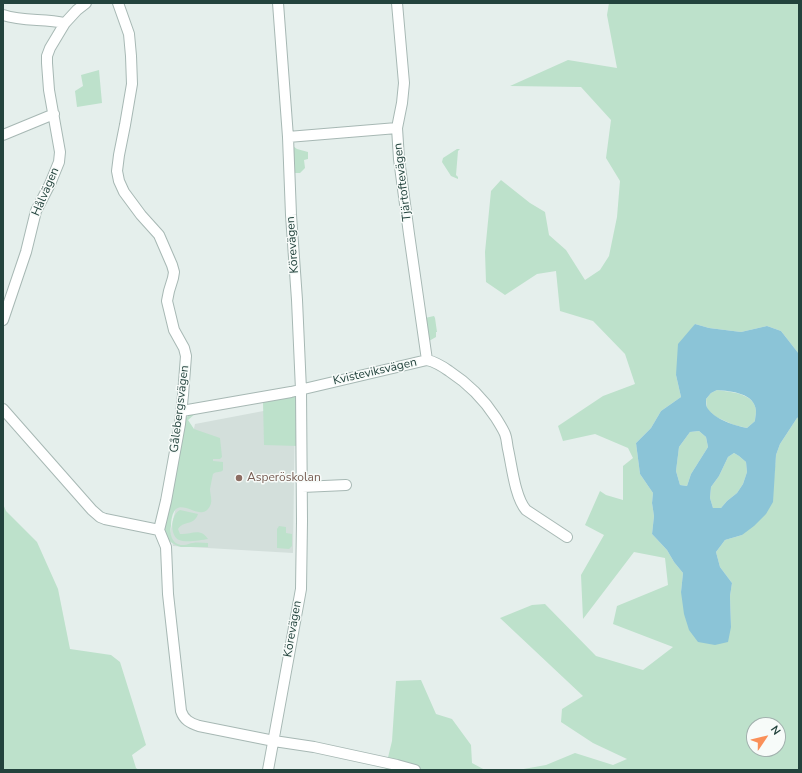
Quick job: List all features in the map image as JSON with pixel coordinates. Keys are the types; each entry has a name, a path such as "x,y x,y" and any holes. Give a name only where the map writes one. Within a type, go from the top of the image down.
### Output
{"street":[{"name":"Hålvägen","path":"3,320 26,252 36,211 50,184 60,152 49,90 46,63 47,56 65,23 86,3"},
{"name":"Gålebergsvägen","path":"118,3 129,34 132,84 117,171 119,181 124,192 159,235 172,265 174,272 168,291 167,301 174,330 184,348 186,356 182,411 166,501 159,530"},
{"name":"Körevägen","path":"268,770 301,589 301,390 288,137 278,3"},
{"name":"Tjärtoftevägen","path":"397,3 404,83 397,128 399,159 427,360"},
{"path":"3,15 27,20 56,21 65,23"},
{"path":"3,135 54,114"},
{"path":"288,137 397,128"},
{"name":"Kvisteviksvägen","path":"182,411 301,390 427,360 434,361 470,386 489,408 505,435 517,490 522,505 532,515 567,537"},
{"path":"3,409 92,510 100,517 159,530 166,547 168,594 180,711 183,716 191,723 199,726 314,747 415,770"},
{"path":"302,487 346,484"}],"shaded area":[{"name":"Asperöskolan","path":"295,405 293,553 173,546 170,533 195,424"}],"green space":[{"path":"609,3 799,3 799,354 781,331 767,326 741,332 709,328 695,324 676,375 681,397 661,411 651,428 636,443 640,474 653,493 652,503 654,516 652,534 667,550 683,573 681,592 731,627 730,596 732,583 720,567 716,552 725,540 742,535 774,477 776,455 780,444 799,417 799,770 518,770 546,765 575,753 613,765 627,759 593,743 561,722 562,709 583,696 500,618 532,605 545,604 596,656 643,670 673,647 613,624 617,606 668,585 665,558 634,552 583,619 581,575 604,535 585,525 600,491 606,495 623,500 623,466 633,458 628,448 595,434 563,441 558,426 603,396 635,384 625,354 593,321 560,311 556,271 537,274 505,295 486,282 485,252 491,191 501,180 530,203 545,212 549,235 566,250 585,280 600,270 609,256 617,217 620,181 606,158 611,120 581,87 510,86 568,60 617,68 607,15"},
{"path":"99,70 102,103 77,107 75,91 83,86 81,75"},
{"path":"293,146 297,149 308,152 308,159 304,160 305,168 300,173 294,173"},
{"path":"457,149 460,149 458,151 456,175 458,179 451,176 442,162 443,158"},
{"path":"434,316 437,332 436,337 429,341 425,318"},
{"path":"717,390 741,394 751,400 755,405 755,421 747,428 734,425 716,417 707,409 706,399 711,393"},
{"path":"293,395 296,397 298,446 264,445 263,402 265,400"},
{"path":"191,413 196,413 188,420 194,429 220,438 222,457 220,459 213,459 213,461 223,462 223,470 213,474 210,489 210,506 205,512 197,512 184,507 176,509 172,517 171,536 177,544 180,545 208,543 208,547 181,547 173,544 165,533 166,515 185,419"},
{"path":"699,431 706,437 708,447 691,474 687,486 680,485 676,471 679,447 690,432"},
{"path":"734,453 746,462 747,472 743,484 737,493 721,508 713,508 710,498 711,487 719,476 728,457"},
{"path":"3,504 6,511 37,542 58,589 70,649 111,655 120,662 146,745 132,755 136,768 139,770 3,770"},
{"path":"180,510 198,514 191,522 180,526 178,529 180,534 199,532 205,535 208,539 186,541 179,540 176,537 172,525 177,512"},
{"path":"279,526 286,527 286,533 292,534 292,546 289,549 277,548 277,529"},
{"path":"421,680 436,714 452,719 471,745 472,763 485,770 385,770 392,741 396,681"}],"water":[{"path":"695,324 709,328 741,332 767,326 781,331 799,354 799,417 780,444 776,455 773,502 766,514 754,526 742,535 725,540 716,552 720,567 732,583 730,596 731,627 728,642 715,645 698,642 689,630 684,614 681,592 683,573 667,550 652,534 654,516 652,503 653,493 640,474 636,443 651,428 661,411 681,397 676,375 678,344","holes":["717,390 735,392 751,400 755,405 755,421 747,428 726,422 711,413 707,407 706,399 711,393","699,431 706,437 708,447 691,474 687,486 680,485 676,471 679,447 690,432","734,453 739,456 746,462 747,472 743,484 737,493 721,508 713,508 710,498 711,487 719,476 728,457"]}],"place":[{"name":"Asperöskolan","path":"239,478"}]}
